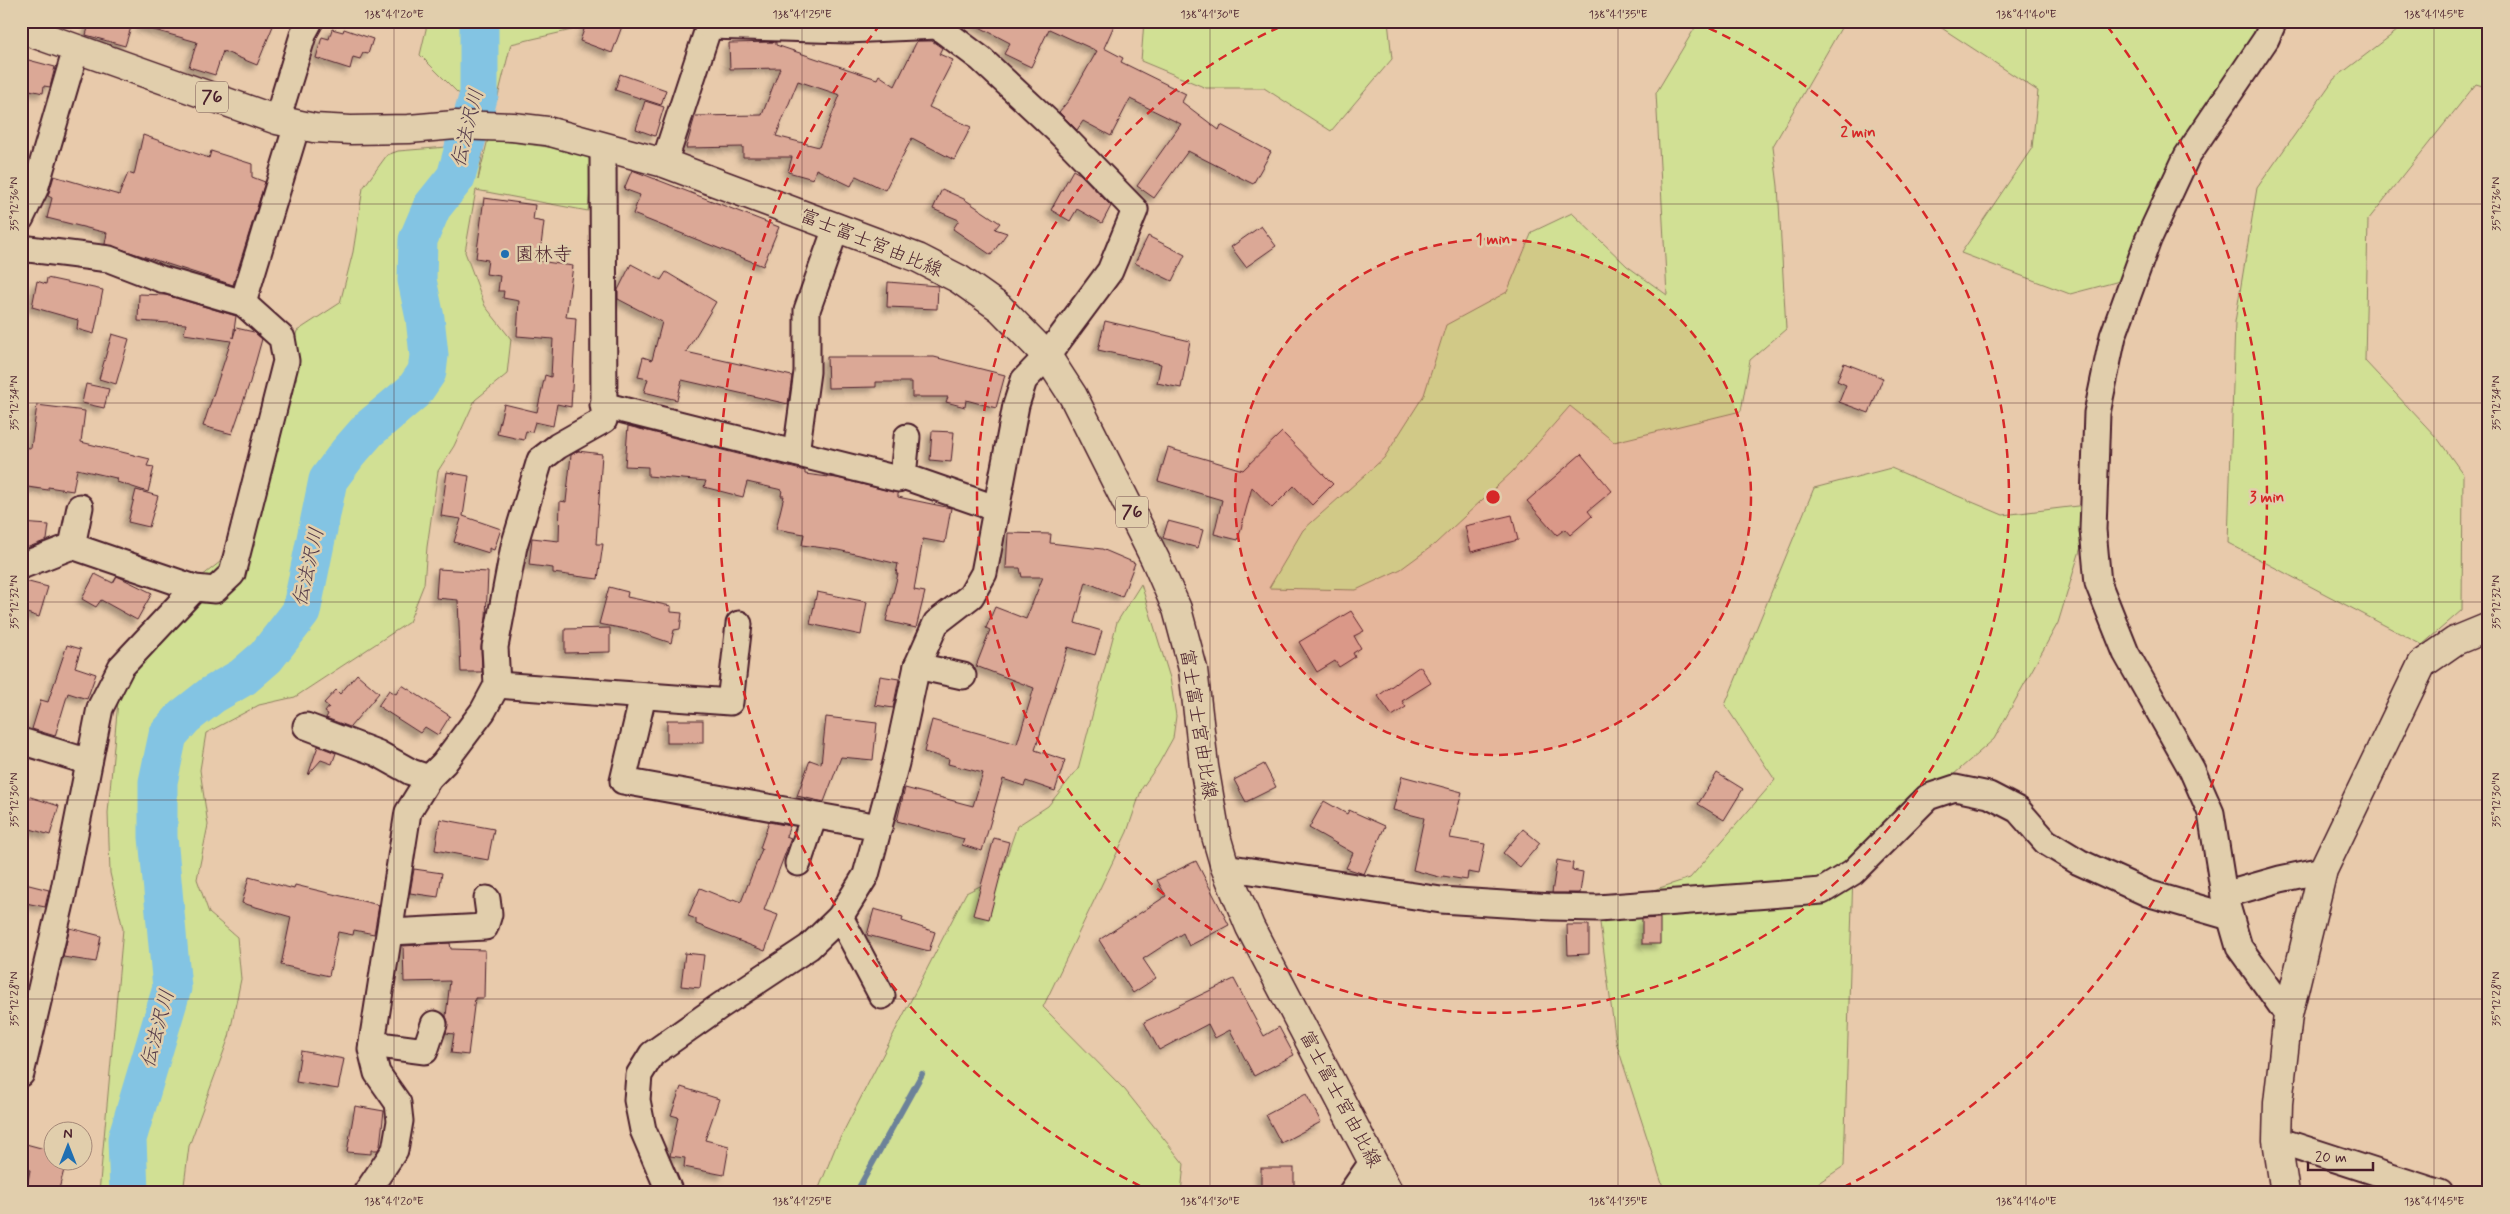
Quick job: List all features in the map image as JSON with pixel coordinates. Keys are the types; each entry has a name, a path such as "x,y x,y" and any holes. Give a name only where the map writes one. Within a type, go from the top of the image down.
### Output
{"main road":[{"name":"富士富士宮由比線","path":"21,29 287,123 351,130 409,129 455,125 513,127 547,131 664,163 918,258 960,279 1000,308 1047,356 1072,396 1155,559 1176,609 1193,668 1204,766 1216,836 1225,868 1250,926 1389,1193"},
{"path":"2284,1193 2277,1140 2278,1103 2288,1015 2323,870 2422,664 2455,641 2489,627"}],"street":[{"path":"243,304 287,123 304,32 310,21"},
{"path":"2274,21 2266,39 2187,156 2148,240 2113,336 2097,413 2093,530 2098,583 2126,654 2192,770 2211,814 2227,906 2239,947 2288,1015"},
{"path":"664,163 708,24 847,30 943,25 1057,130 1135,210 1110,270 1047,356 1024,380 1016,405 984,573 971,596 936,623 917,666 896,763 866,875 840,916 809,947 652,1054 639,1075 637,1100 643,1130 670,1193"},
{"path":"21,218 35,189 76,49"},
{"path":"366,1193 395,1150 400,1121 398,1103 377,1073 371,1049 391,932 408,812 429,778 444,763 483,711 497,685 495,647 514,546 540,460 558,446 604,420 603,147"},
{"path":"796,453 807,372 807,310 836,228"},
{"path":"21,248 109,260 161,279 243,304 282,338 286,361 232,574 214,590 195,588 72,546 21,566"},
{"path":"604,406 898,479 903,476 995,508"},
{"path":"903,476 907,437"},
{"path":"72,546 80,507"},
{"path":"21,1074 62,899 100,708 122,667 195,588"},
{"path":"497,685 730,702 740,624"},
{"path":"917,666 963,676"},
{"path":"643,696 622,781 879,827"},
{"path":"306,726 377,753 411,772 429,778"},
{"path":"21,741 89,762"},
{"path":"1225,868 1441,900 1598,908 1822,891 1853,872 1928,797 1955,788 1989,795 2018,810 2046,842 2078,862 2147,893 2227,906 2280,879 2323,870"},
{"path":"798,863 814,816"},
{"path":"391,932 485,927 489,914 487,899"},
{"path":"840,916 882,996"},
{"path":"372,1044 425,1052 434,1024"},
{"path":"2277,1140 2440,1193"},
{"path":"1351,1193 1373,1161"}],"green space":[{"path":"428,21 577,21 576,29 511,44 497,100 458,93 420,55"},
{"path":"1144,21 1388,21 1392,59 1331,131 1264,88 1206,88 1141,61"},
{"path":"1699,21 1845,21 1773,146 1778,186 1786,329 1750,360 1741,411 1614,442 1570,406 1512,472 1435,544 1401,569 1356,590 1269,588 1303,530 1384,458 1424,395 1446,325 1507,292 1532,232 1572,213 1627,266 1667,295 1656,93"},
{"path":"1931,21 2267,21 2135,277 2070,294 1961,253 2032,148 2038,91"},
{"path":"2410,21 2489,21 2489,88 2476,84 2368,220 2365,361 2438,439 2463,474 2462,610 2422,645 2228,543 2235,322 2257,188 2334,79"},
{"path":"488,139 578,151 593,159 588,211 476,190 465,252 485,306 511,339 507,374 475,400 454,446 438,471 427,547 424,584 409,622 295,697 259,705 206,733 200,770 208,825 197,879 209,913 237,937 241,979 229,1037 189,1146 183,1193 99,1193 123,929 110,873 108,813 121,667 170,601 220,562 247,513 297,331 340,303 353,252 363,188 387,155 398,151 484,144 478,180"},
{"path":"1891,468 2003,515 2094,504 2058,623 1994,739 1928,797 1853,872 1844,1166 1803,1193 1665,1193 1616,1042 1598,908 1690,878 1775,780 1725,705 1814,488"},
{"path":"1141,584 1170,678 1176,716 1173,738 1142,788 1127,832 1043,1007 1125,1090 1184,1164 1181,1193 817,1193 836,1146 966,893 1000,876 1017,826 1048,806 1078,769 1117,622"}],"building":[{"path":"90,21 133,21 125,46 86,35"},
{"path":"141,21 260,21 273,26 257,65 223,51 215,75 189,67 197,42 140,26"},
{"path":"587,21 624,21 612,53 580,41"},
{"path":"968,21 1116,21 1104,48 1123,58 1121,62 1186,94 1182,102 1219,130 1221,125 1271,152 1253,184 1188,151 1154,198 1137,186 1181,124 1130,99 1111,136 1083,121 1077,130 1059,112 1069,100 1097,51 1049,29 1031,67 1004,54 1010,43"},
{"path":"332,29 343,32 344,29 373,39 368,54 363,53 360,59 353,57 350,69 316,58 322,37 329,39"},
{"path":"917,41 932,41 942,48 939,54 953,60 929,107 971,127 954,160 912,138 885,190 856,176 851,186 816,169 813,179 788,172 792,157 743,157 743,147 686,148 695,116 762,115 780,68 730,69 729,43 776,42 776,45 877,79 879,75 895,86","holes":["798,81 840,95 819,147 776,136"]},
{"path":"21,58 55,67 50,87 44,86 43,93 21,88"},
{"path":"620,74 666,90 661,105 615,90"},
{"path":"645,101 664,107 655,136 636,129"},
{"path":"143,135 209,158 211,151 252,164 252,177 265,182 233,285 105,244 107,233 47,218 52,198 48,196 54,176 119,195 128,173 134,175"},
{"path":"632,170 779,227 763,266 633,214 640,195 624,189"},
{"path":"1073,170 1080,174 1111,206 1102,223 1077,209 1070,221 1051,210"},
{"path":"942,189 964,199 1000,223 995,229 1007,233 991,255 953,229 959,220 933,209"},
{"path":"484,198 535,205 533,220 544,222 539,261 573,266 566,317 576,318 571,407 557,404 553,426 535,422 532,432 526,431 524,440 497,434 504,404 537,412 545,375 551,377 553,339 517,336 519,301 503,298 504,291 498,291 500,276 486,274 488,260 476,258"},
{"path":"1261,226 1276,246 1246,267 1231,247"},
{"path":"1148,236 1185,255 1172,281 1135,263"},
{"path":"631,264 661,280 666,272 716,302 686,352 792,376 788,404 682,380 677,400 644,392 648,379 638,377 643,357 652,360 662,322 618,299 618,290"},
{"path":"47,278 103,290 94,334 77,329 78,320 32,307 37,281 46,284"},
{"path":"888,282 938,286 937,309 887,307"},
{"path":"139,294 166,295 236,316 233,338 236,328 254,332 262,339 250,382 232,434 203,426 231,341 184,334 186,324 138,321"},
{"path":"1105,321 1190,341 1181,388 1157,383 1161,364 1098,350"},
{"path":"112,334 129,339 116,384 99,379"},
{"path":"827,357 934,357 1005,375 996,408 966,400 965,407 946,402 948,397 912,397 912,382 876,382 876,387 828,388"},
{"path":"1844,363 1883,378 1869,413 1839,402 1846,385 1837,381"},
{"path":"86,384 109,389 104,408 82,403"},
{"path":"37,405 85,411 81,442 150,459 147,466 154,467 148,492 117,482 116,478 77,469 73,491 48,487 48,490 21,486 21,447 31,448"},
{"path":"628,426 805,471 805,474 837,478 898,493 898,497 951,508 945,543 923,539 914,590 925,592 916,628 886,621 898,574 896,574 898,564 838,550 802,545 804,534 776,529 784,496 781,496 782,490 747,482 743,497 704,487 706,481 648,476 648,467 625,466"},
{"path":"932,431 954,432 951,462 930,460"},
{"path":"1282,432 1333,484 1312,505 1294,486 1272,508 1252,487 1238,540 1214,534 1222,500 1158,481 1168,448 1243,470"},
{"path":"578,451 602,454 596,544 603,544 598,579 553,573 553,568 529,565 532,538 559,541 560,501 566,502 571,455"},
{"path":"1581,454 1612,491 1588,511 1592,516 1570,535 1565,529 1557,535 1527,501"},
{"path":"447,472 469,476 463,516 501,529 494,550 489,548 489,553 454,542 461,519 441,516"},
{"path":"136,490 158,496 149,527 128,522"},
{"path":"1512,515 1518,540 1471,552 1465,526"},
{"path":"1168,521 1203,530 1198,548 1163,538"},
{"path":"21,523 49,525 47,540 21,550"},
{"path":"1008,533 1051,534 1050,543 1102,549 1135,563 1122,597 1086,582 1075,623 1102,631 1095,655 1068,647 1035,750 1065,760 1055,791 1026,781 1024,786 1003,779 982,851 962,845 964,839 897,821 905,788 973,806 983,773 948,764 949,759 924,752 932,720 1017,744 1034,688 976,666 990,630 986,628 995,607 1026,619 1043,577 1022,577 1020,568 1006,568"},
{"path":"438,569 488,572 486,618 481,648 482,672 461,672 458,600 436,598"},
{"path":"95,574 113,583 117,576 152,593 137,620 101,600 96,607 82,599"},
{"path":"21,580 48,587 39,617 21,611"},
{"path":"609,587 628,592 627,597 671,606 671,612 682,613 680,629 674,630 671,643 636,631 599,624"},
{"path":"817,592 867,602 861,635 810,624"},
{"path":"1351,611 1364,631 1354,636 1361,648 1353,653 1355,657 1339,667 1335,661 1317,672 1299,642"},
{"path":"610,628 610,652 565,653 565,629"},
{"path":"67,645 81,649 75,667 96,674 87,699 68,693 55,736 32,729 41,700 48,702"},
{"path":"1420,666 1431,683 1402,701 1406,707 1392,716 1378,696"},
{"path":"357,674 379,693 350,727 326,718 328,714 325,712 329,707 324,703 336,690 340,694"},
{"path":"880,676 899,679 893,708 875,705"},
{"path":"402,685 450,716 438,735 425,727 420,733 378,706 389,690 396,694"},
{"path":"826,717 877,723 873,760 841,757 824,802 797,796 810,760 821,764"},
{"path":"667,720 703,720 703,743 667,743"},
{"path":"318,746 336,753 332,764 321,760 308,775"},
{"path":"1264,764 1276,787 1246,802 1234,780"},
{"path":"1717,773 1743,789 1724,820 1698,804"},
{"path":"1402,776 1462,792 1450,838 1485,844 1479,874 1468,872 1467,880 1443,876 1443,878 1413,870 1424,818 1393,810"},
{"path":"21,794 59,806 50,835 21,826"},
{"path":"1324,801 1347,814 1349,810 1385,826 1364,874 1346,868 1353,853 1309,828"},
{"path":"440,819 494,829 488,860 435,850"},
{"path":"769,822 790,826 786,836 791,838 764,910 778,915 765,951 696,924 696,919 688,916 700,888 732,901 733,899 741,902 762,849 760,848"},
{"path":"1523,829 1540,843 1520,867 1503,853"},
{"path":"994,838 1009,842 989,919 973,915"},
{"path":"1557,860 1573,863 1572,870 1583,872 1580,893 1552,893"},
{"path":"1196,861 1229,925 1189,946 1183,933 1143,959 1156,978 1133,993 1099,940 1166,896 1157,880"},
{"path":"414,869 442,873 438,897 410,893"},
{"path":"249,877 294,889 295,885 379,905 374,934 354,930 353,935 338,932 329,976 281,965 291,917 242,903"},
{"path":"21,883 49,890 45,907 21,902"},
{"path":"874,909 903,917 902,921 935,932 929,951 867,935"},
{"path":"1660,918 1660,944 1642,944 1642,919"},
{"path":"1567,925 1589,925 1589,954 1568,955"},
{"path":"70,928 101,936 96,962 63,957"},
{"path":"450,943 451,949 485,950 484,998 475,998 468,1055 451,1053 454,1034 446,1033 450,981 404,982 403,946"},
{"path":"685,953 704,955 700,988 681,986"},
{"path":"1234,979 1264,1036 1279,1027 1294,1055 1254,1076 1230,1030 1215,1038 1208,1024 1159,1050 1144,1022"},
{"path":"301,1051 344,1059 338,1089 296,1082"},
{"path":"681,1087 719,1099 705,1140 729,1146 724,1175 684,1167 685,1158 670,1156 678,1117 671,1115"},
{"path":"1306,1094 1321,1122 1281,1143 1266,1115"},
{"path":"355,1106 384,1111 380,1146 378,1150 371,1150 371,1154 347,1152"},
{"path":"26,1144 42,1148 42,1172 63,1172 58,1193 26,1193 30,1170 21,1168"},
{"path":"1261,1168 1294,1168 1294,1188 1261,1188"}],"waterway":[{"name":"伝法沢川","path":"129,1193 127,1139 172,988 158,837 158,782 168,735 184,717 212,695 243,677 266,657 301,612 328,480 369,429 414,391 427,372 429,355 425,318 417,280 418,240 432,207 456,177 479,94 479,21"},
{"path":"856,1193 922,1074"}],"place":[{"name":"園林寺","path":"505,254"}]}
